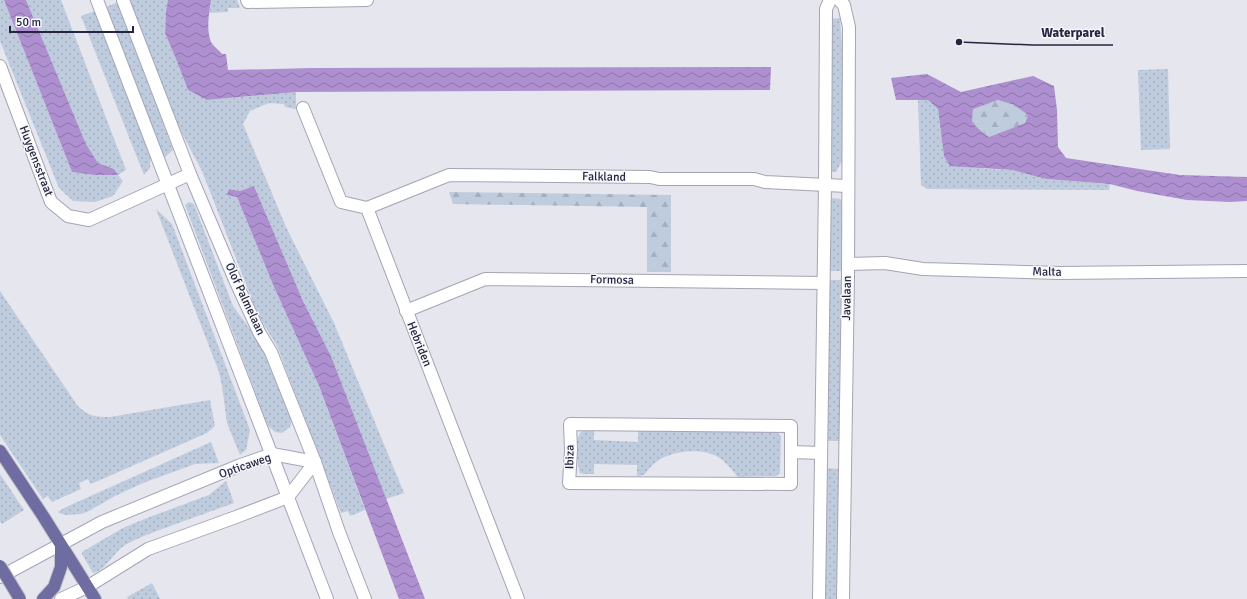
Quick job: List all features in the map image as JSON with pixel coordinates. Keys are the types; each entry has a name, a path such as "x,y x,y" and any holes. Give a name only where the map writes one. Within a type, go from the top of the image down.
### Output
{"main road":[{"path":"0,451 95,599"},
{"path":"43,599 54,587 61,567 61,545"},
{"path":"0,566 20,599"}],"street":[{"path":"97,0 327,599"},
{"name":"Olof Palmelaan","path":"123,0 190,174 238,287 259,332 272,352 315,462 339,532 365,599"},
{"path":"247,0 248,2 367,0"},
{"name":"Javalaan","path":"819,599 822,453 826,9 830,0"},
{"name":"Javalaan","path":"839,0 844,5 848,27 848,264 843,599"},
{"name":"Huygensstraat","path":"0,66 52,202 68,216 89,220 190,174"},
{"path":"303,108 340,202 367,208"},
{"name":"Falkland","path":"367,208 449,175 650,177 659,179 754,179 765,182 847,186"},
{"name":"Hebriden","path":"367,208 518,599"},
{"name":"Malta","path":"848,264 885,263 923,269 1060,272 1247,271"},
{"name":"Formosa","path":"406,311 485,279 823,283"},
{"name":"Ibiza","path":"570,424 791,426 791,452 791,484 570,483 570,424"},
{"path":"791,452 822,453"},
{"name":"Opticaweg","path":"0,577 102,522 238,466 272,454 315,462"},
{"path":"61,599 87,587 148,549 236,518 288,497 315,462"}],"green space":[{"path":"0,0 4,0 72,172 94,175 118,175 123,181 113,196 95,202 73,201 59,188 0,41"},
{"path":"26,0 61,0 126,170 118,175 114,169 98,163 86,144"},
{"path":"129,0 168,0 165,33 188,90 208,100 296,92 296,109 285,107 284,104 269,103 250,111 243,124 286,227 334,323 404,493 386,499 331,356 303,301 254,186 240,191 229,189 237,197 274,287 319,386 365,510 350,516 348,511 341,513 277,346 258,315 202,171 177,124"},
{"path":"211,0 237,0 240,8 228,8 228,12 209,13"},
{"path":"118,2 173,150 164,158 106,7"},
{"path":"95,11 151,153 150,168 144,175 81,16"},
{"path":"840,18 843,62 842,161 836,172 832,172 831,19"},
{"path":"1168,69 1170,149 1141,150 1138,70"},
{"path":"918,100 928,100 938,109 944,156 985,169 1012,170 1046,179 1110,184 1109,190 927,189 921,185"},
{"path":"998,100 1014,105 1028,115 1025,123 989,137 972,122 973,108"},
{"path":"449,192 671,195 671,272 647,272 647,207 453,204"},
{"path":"832,198 840,199 842,202 841,271 828,271 830,201"},
{"path":"189,202 194,204 233,306 260,343 268,358 292,420 290,427 282,433 275,432 268,426 185,205"},
{"path":"156,209 172,224 250,430 246,450 240,455 227,423 219,372"},
{"path":"828,280 841,280 839,441 827,441"},
{"path":"0,291 77,405 88,414 100,417 110,417 210,400 215,426 207,433 91,484 88,479 79,483 81,489 52,502 48,496 43,499 0,435"},
{"path":"583,430 594,430 594,440 638,442 638,431 776,432 781,436 780,473 776,476 738,477 718,457 703,452 694,451 677,453 661,459 644,475 637,476 637,465 594,464 594,474 584,474 580,473 577,450 578,439"},
{"path":"211,442 219,463 195,464 143,483 115,496 87,512 66,515 58,512 64,508"},
{"path":"827,468 839,469 838,599 825,599"},
{"path":"0,474 24,510 2,524 0,521"},
{"path":"226,481 234,503 130,542 121,548 102,569 93,573 82,552 123,528 209,495"},
{"path":"152,583 160,599 128,599 127,597"}],"water":[{"path":"4,0 26,0 86,144 98,163 114,169 118,175 94,175 72,172"},
{"path":"168,0 211,0 208,21 209,37 211,42 222,54 226,54 228,70 312,68 771,67 770,90 296,92 207,100 188,90 165,33"},
{"path":"927,74 961,92 1033,76 1054,86 1057,110 1058,147 1066,158 1180,175 1247,177 1247,201 1230,202 1187,200 1137,191 1110,184 1046,179 1012,170 950,166 944,156 938,109 928,100 896,100 891,78","holes":["998,100 1014,105 1028,115 1025,123 989,137 972,122 973,109"]},
{"path":"254,186 303,301 331,356 425,599 399,599 319,386 274,287 237,197 227,195 229,189 240,191"}],"place":[{"name":"Waterparel","path":"959,42"}]}
